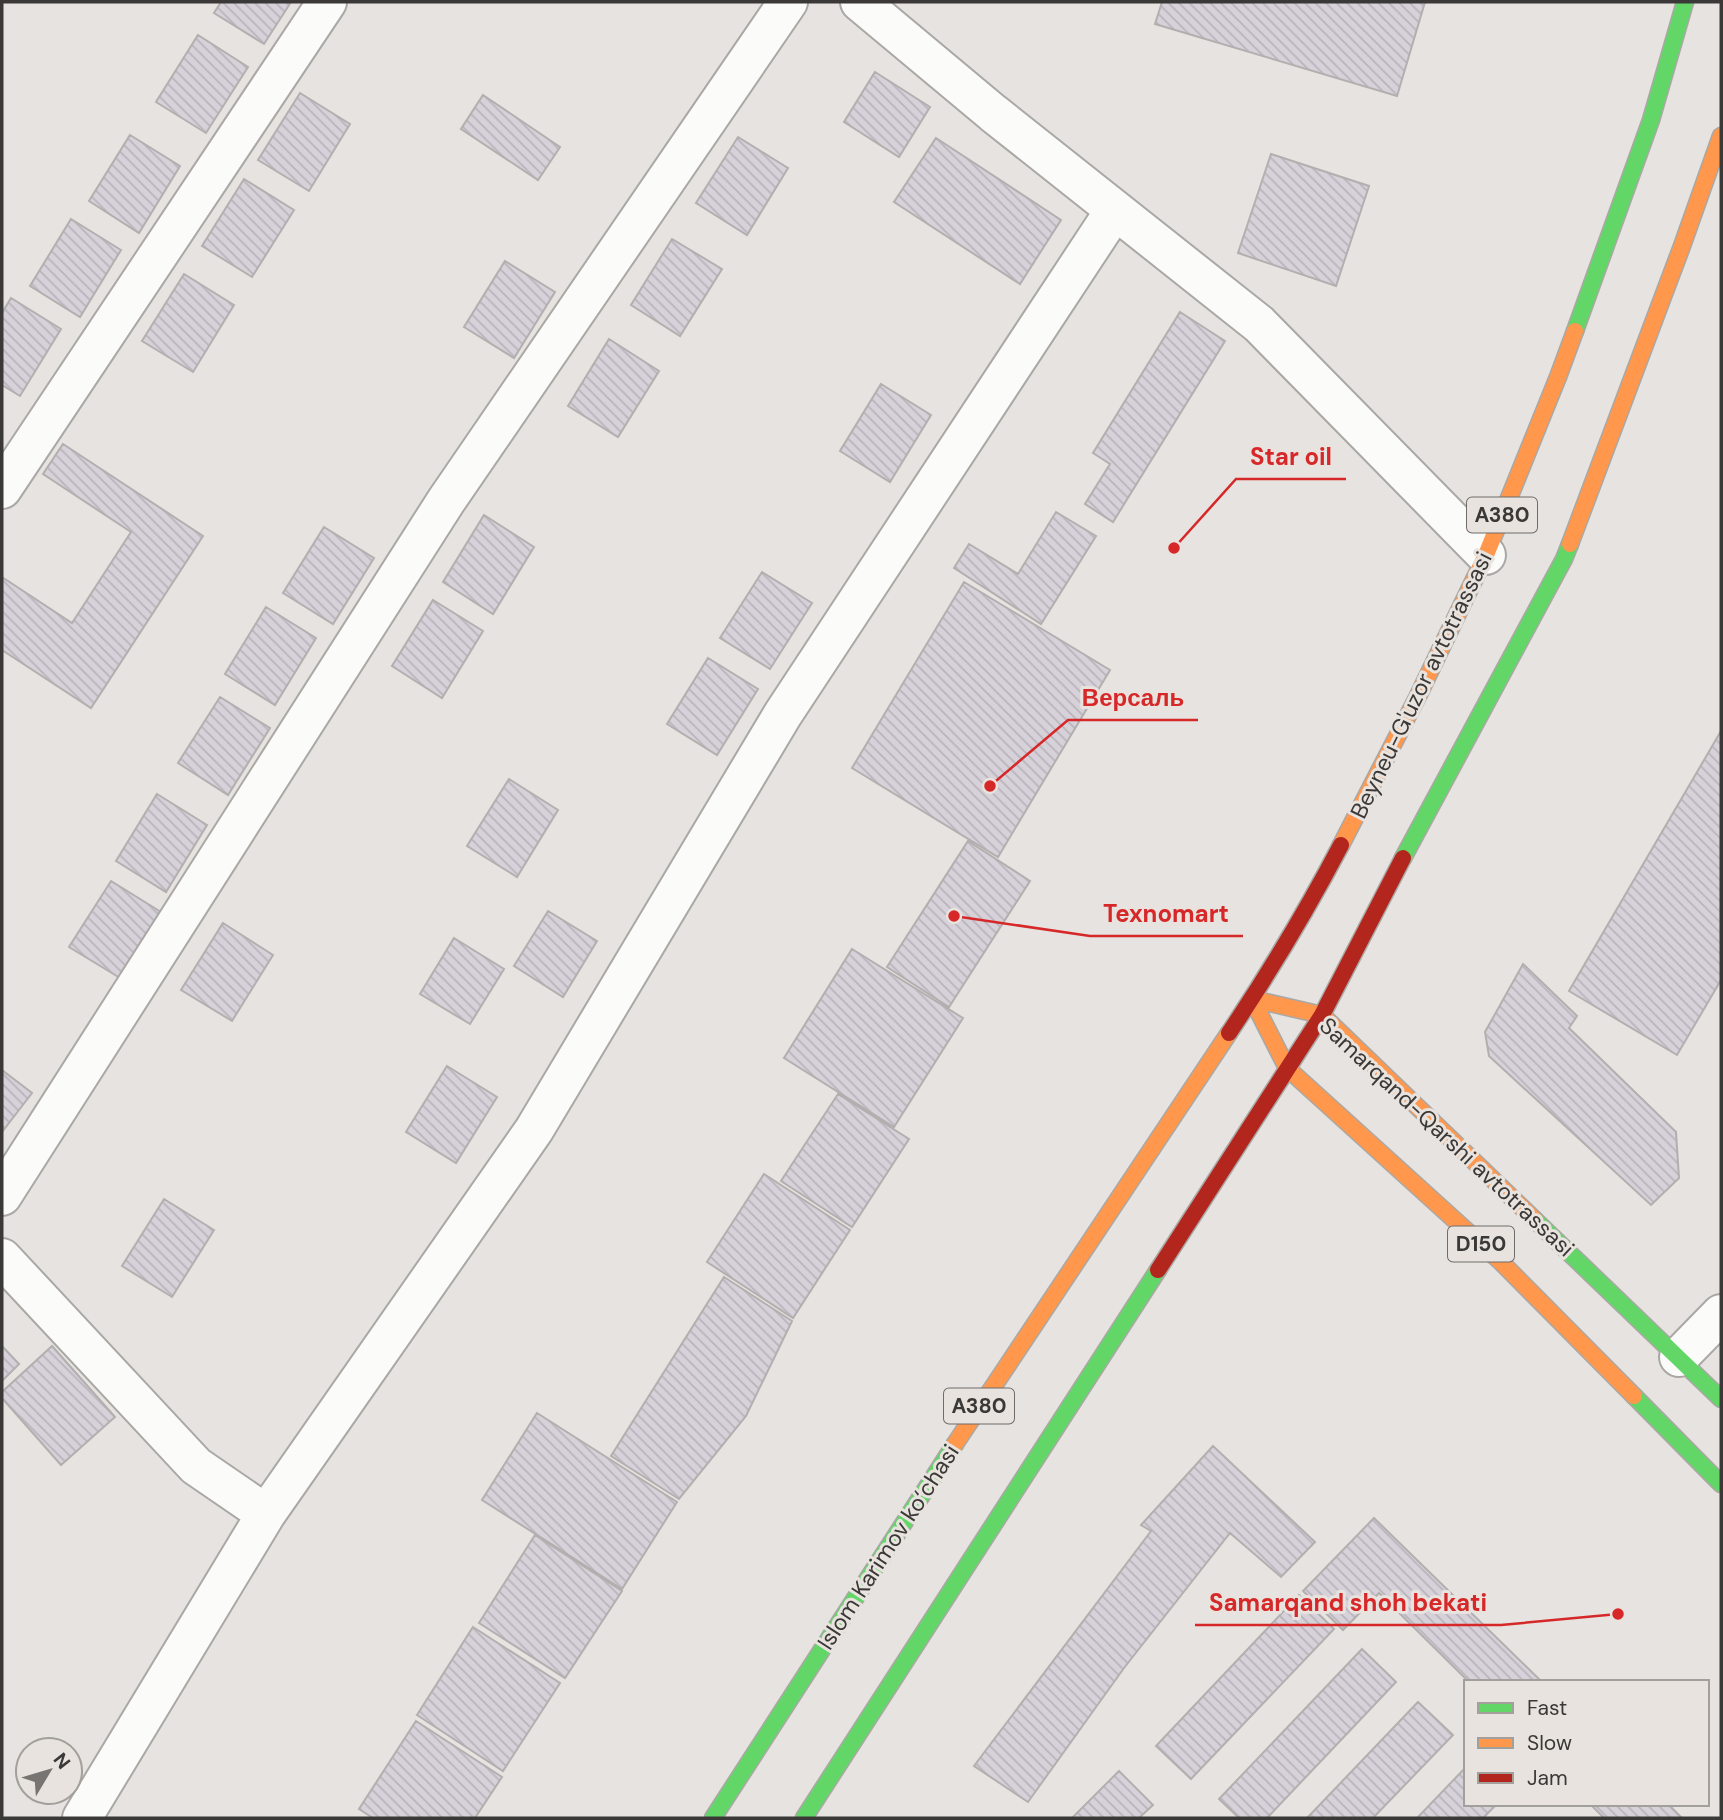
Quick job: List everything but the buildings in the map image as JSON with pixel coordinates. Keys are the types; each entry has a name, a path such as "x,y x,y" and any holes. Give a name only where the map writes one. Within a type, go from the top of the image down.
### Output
{"main road":[{"name":"Beyneu-G'uzor avtotrassasi","path":"1252,999 1331,864 1418,696 1486,555 1567,352 1651,120 1685,2"},
{"path":"804,1818 1322,1015 1372,916 1564,559 1721,136"},
{"name":"Samarqand-Qarshi avtotrassasi","path":"1252,999 1322,1015 1721,1399"},
{"name":"D150","path":"1252,999 1287,1068 1501,1262 1721,1484"},
{"name":"Islom Karimov ko‘chasi","path":"713,1818 1000,1375 1252,999"}],"street":[{"path":"2,489 327,2"},
{"path":"2,1196 446,501 788,2"},
{"path":"860,2 993,113 1259,324 1486,555"},
{"path":"82,1818 266,1514 534,1130 783,714 1115,210"},
{"path":"2,1258 196,1466 266,1514"},
{"path":"1679,1357 1721,1314"}],"traffic: fast":[{"path":"1575,331 1651,120 1685,2"},
{"path":"1403,858 1570,544"},
{"path":"1535,1220 1721,1399"},
{"path":"804,1818 1158,1270"},
{"path":"1634,1396 1721,1484"},
{"path":"713,1818 955,1444"}],"traffic: slow":[{"path":"1570,544 1721,136"},
{"path":"1341,845 1418,696 1486,555 1575,331"},
{"path":"1252,999 1287,1068 1501,1262 1634,1396"},
{"path":"1252,999 1322,1015 1535,1220"},
{"path":"955,1444 1229,1033"}],"traffic: jam":[{"path":"1229,1033 1287,941 1341,845"},
{"path":"1158,1270 1322,1015 1403,858"}],"place":[{"name":"Star oil","path":"1174,548"},
{"name":"Версаль","path":"990,786"},
{"name":"Texnomart","path":"954,916"},
{"name":"Samarqand shoh bekati","path":"1618,1614"}]}
